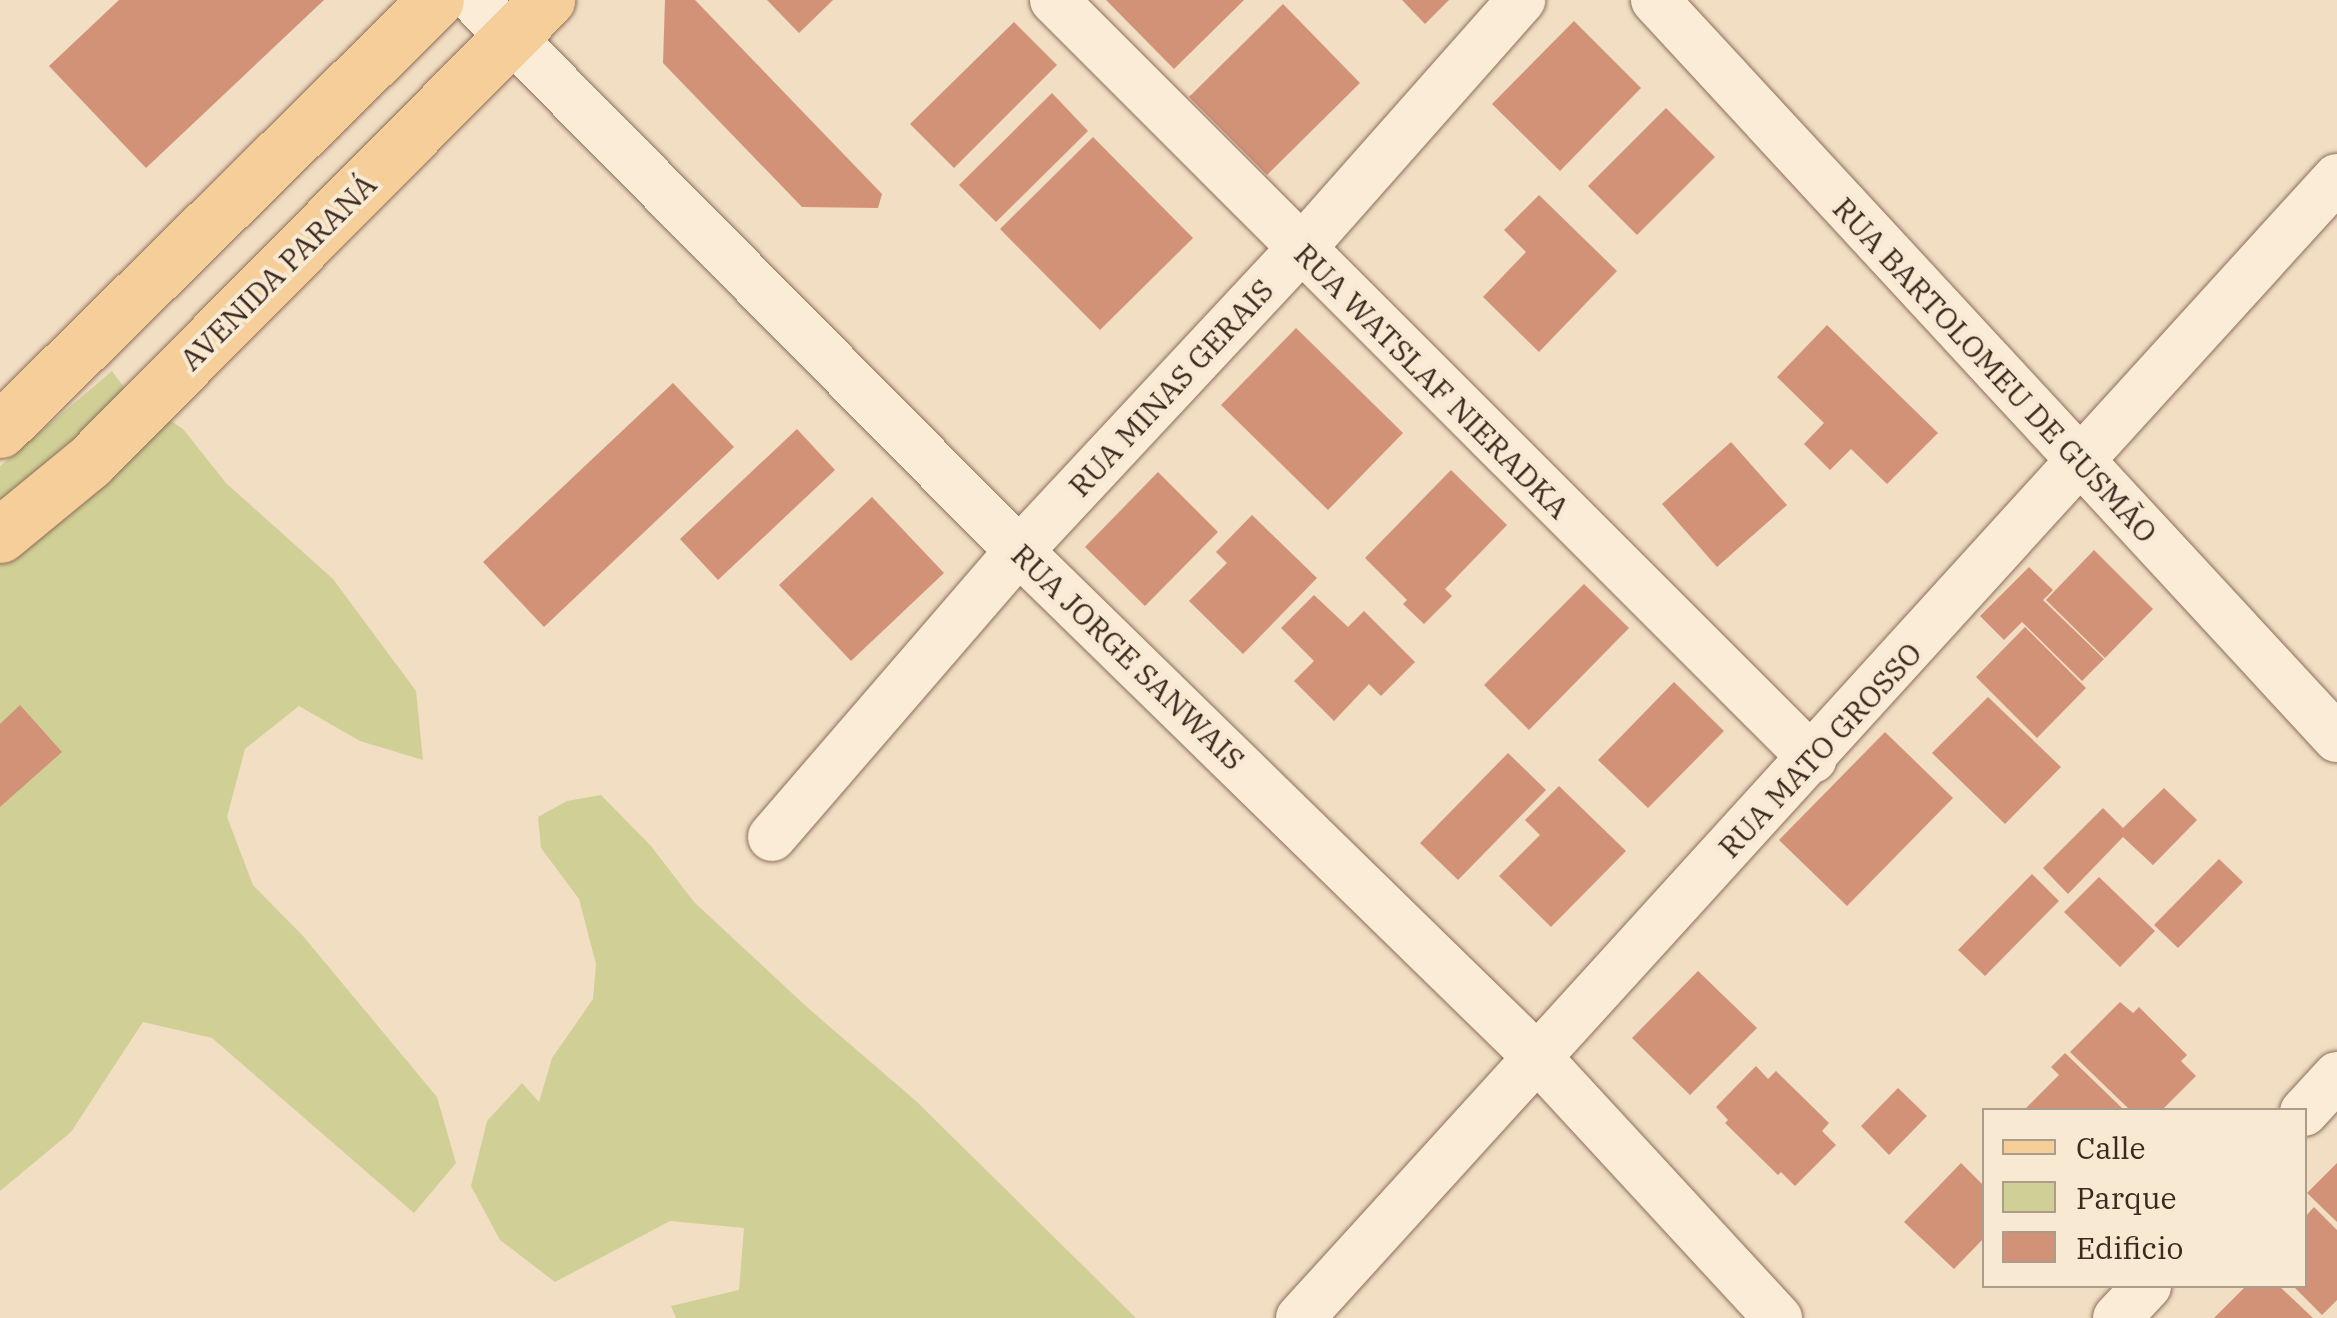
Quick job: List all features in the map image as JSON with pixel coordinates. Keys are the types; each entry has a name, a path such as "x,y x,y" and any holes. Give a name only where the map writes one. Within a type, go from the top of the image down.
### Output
{"main road":[{"path":"0,430 436,0"},
{"name":"AVENIDA PARANÁ","path":"0,535 89,462 529,20"}],"street":[{"name":"RUA JORGE SANWAIS","path":"474,0 529,20 1019,552 1536,1056 1778,1318"},
{"name":"RUA WATSLAF NIERADKA","path":"1054,0 1813,759"},
{"name":"RUA MINAS GERAIS","path":"772,837 1019,552 1300,250 1522,0"},
{"name":"RUA BARTOLOMEU DE GUSMÃO","path":"1655,0 2079,464 2337,738"},
{"name":"RUA MATO GROSSO","path":"1300,1318 1536,1056 1813,759 2337,178"},
{"path":"2307,1109 2337,1076"},
{"path":"2117,1318 2145,1288"}],"green space":[{"path":"112,371 126,390 183,429 226,483 333,579 416,691 423,760 360,741 299,706 245,749 227,817 253,885 303,936 437,1097 456,1163 414,1213 212,1038 143,1022 71,1132 0,1191 0,466"},
{"path":"601,795 651,846 694,902 916,1101 1136,1318 676,1318 671,1306 739,1290 744,1228 670,1221 555,1282 500,1240 471,1186 487,1121 522,1083 539,1102 552,1058 593,999 596,964 579,899 541,848 538,817 567,801"}],"building":[{"path":"119,0 324,0 146,168 49,66"},
{"path":"665,0 695,0 882,194 878,208 802,207 663,63"},
{"path":"767,0 833,0 799,33"},
{"path":"1106,0 1244,0 1174,69"},
{"path":"1402,0 1449,0 1425,24"},
{"path":"1283,4 1360,83 1267,175 1189,97"},
{"path":"1574,21 1641,88 1560,171 1492,104"},
{"path":"1014,22 1057,65 954,168 910,124"},
{"path":"1052,93 1088,131 996,222 959,185"},
{"path":"1666,108 1715,157 1637,235 1588,186"},
{"path":"1093,137 1193,238 1100,330 1000,229"},
{"path":"1539,195 1617,271 1539,352 1483,297 1526,252 1504,230"},
{"path":"1827,325 1938,433 1887,484 1851,449 1830,470 1804,444 1824,423 1777,377"},
{"path":"1296,328 1403,433 1328,510 1221,405"},
{"path":"673,383 734,447 544,627 483,562"},
{"path":"797,429 835,470 718,580 680,539"},
{"path":"1731,442 1787,505 1717,567 1662,504"},
{"path":"1451,470 1507,525 1445,589 1452,596 1424,624 1403,604 1407,600 1365,558"},
{"path":"1158,472 1218,532 1145,606 1085,547"},
{"path":"872,497 944,573 851,661 779,585"},
{"path":"1252,515 1317,578 1243,654 1189,601 1227,563 1216,552"},
{"path":"2094,550 2153,609 2105,658 2046,600"},
{"path":"2029,567 2053,590 2043,600 2104,659 2082,681 2022,622 2004,640 1980,616"},
{"path":"1584,584 1629,628 1529,730 1484,685"},
{"path":"1314,595 1348,627 1364,611 1415,662 1381,696 1369,684 1334,721 1294,681 1314,661 1281,628"},
{"path":"2025,627 2086,688 2037,738 1976,677"},
{"path":"1674,682 1724,731 1648,808 1598,760"},
{"path":"1988,697 2061,767 2005,824 1932,753"},
{"path":"20,705 62,752 0,807 0,724"},
{"path":"1885,732 1953,798 1847,906 1779,840"},
{"path":"1508,753 1546,790 1458,880 1420,843"},
{"path":"1559,786 1626,851 1551,927 1499,876 1540,835 1525,820"},
{"path":"2164,788 2197,820 2153,865 2123,837 2068,894 2043,868 2103,808 2123,828"},
{"path":"2219,859 2243,882 2178,948 2154,925"},
{"path":"2032,874 2059,901 1985,976 1958,950"},
{"path":"2099,877 2155,931 2120,967 2064,912"},
{"path":"1698,971 1757,1028 1690,1095 1632,1038"},
{"path":"2120,1002 2133,1013 2139,1007 2187,1055 2181,1061 2196,1076 2164,1108 2128,1108 2070,1052"},
{"path":"2065,1053 2122,1108 2026,1108 2059,1075 2051,1067"},
{"path":"1756,1066 1768,1079 1776,1071 1829,1123 1822,1131 1836,1145 1795,1186 1781,1172 1778,1175 1725,1123 1728,1120 1716,1107"},
{"path":"1898,1088 1927,1116 1889,1155 1861,1126"},
{"path":"1961,1163 1982,1184 1982,1240 1954,1269 1904,1222"},
{"path":"2337,1163 2337,1222 2307,1193"},
{"path":"2314,1207 2337,1230 2337,1300 2322,1315 2295,1288 2307,1288 2307,1215"},
{"path":"2244,1288 2281,1288 2313,1318 2214,1318"}]}
